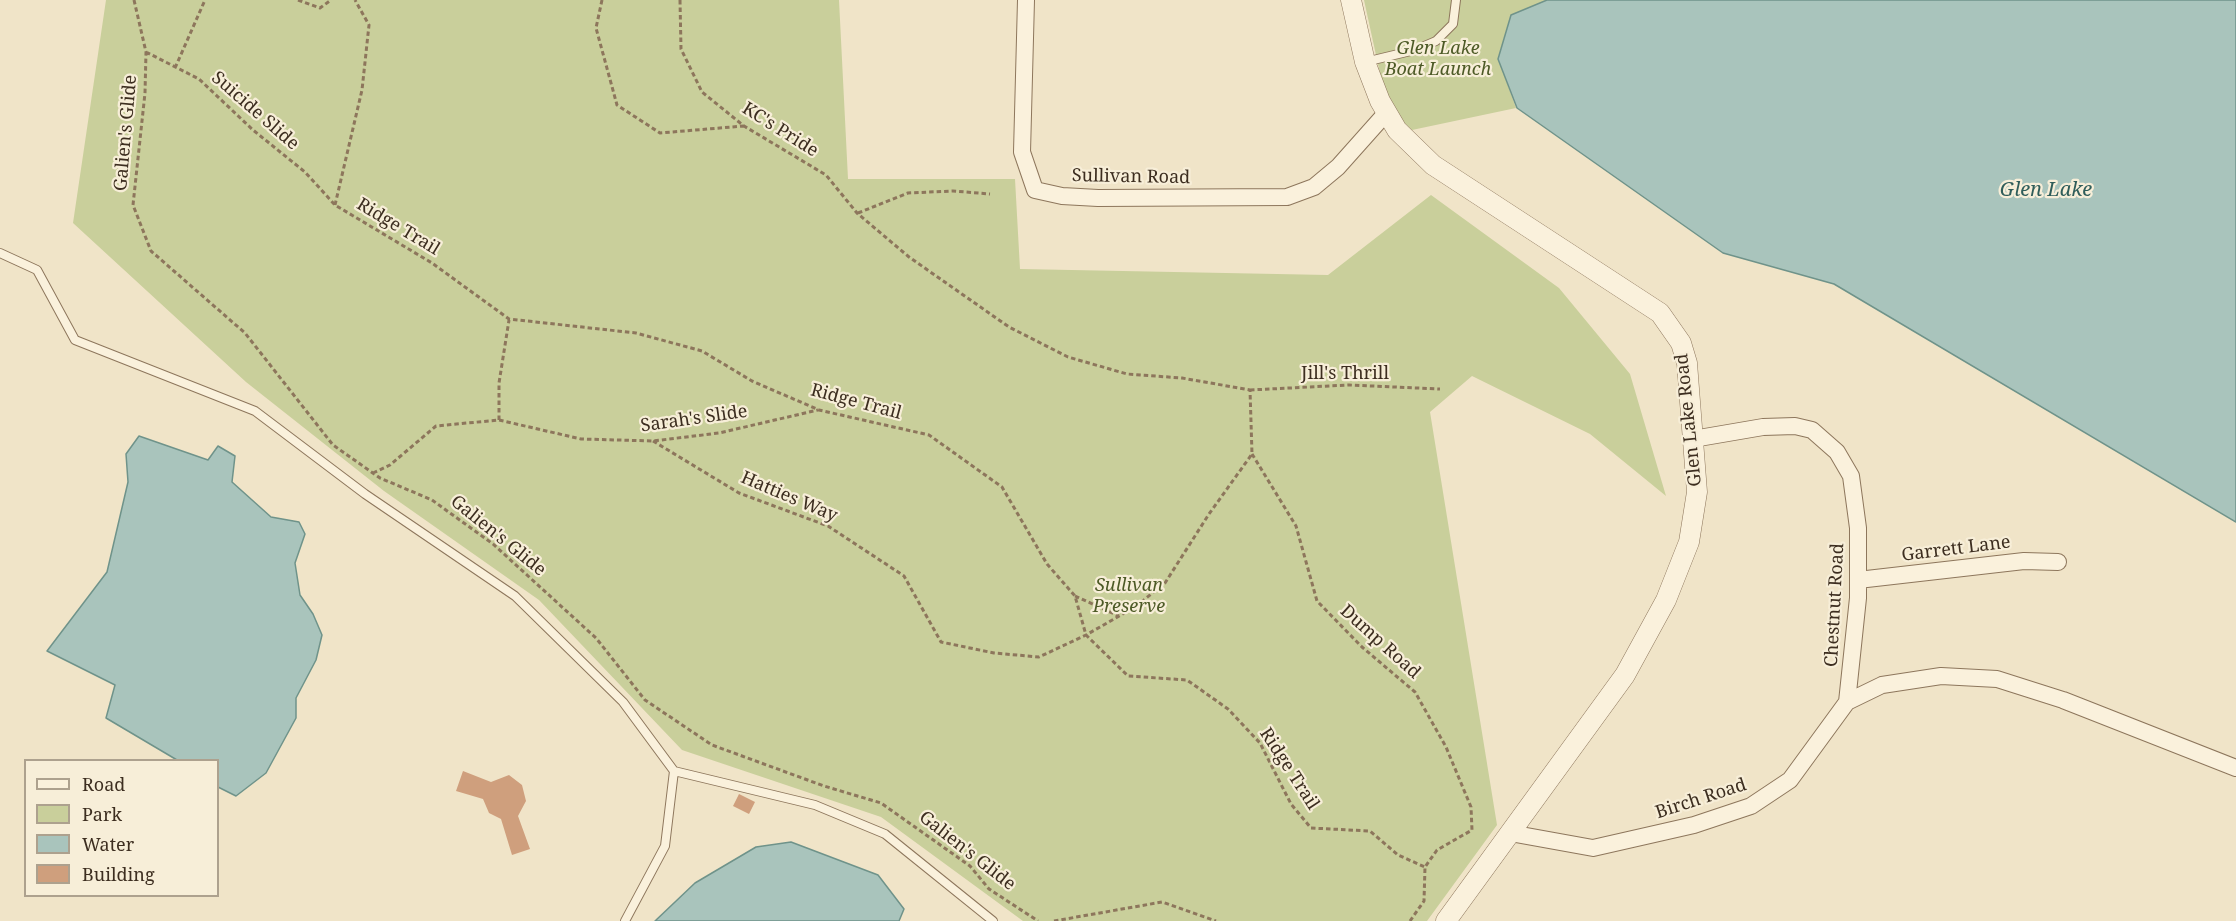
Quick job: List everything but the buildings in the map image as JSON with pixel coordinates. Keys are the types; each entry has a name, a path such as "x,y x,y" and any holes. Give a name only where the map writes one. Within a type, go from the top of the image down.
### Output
{"street":[{"name":"Sullivan Road","path":"1026,0 1022,152 1035,189 1062,196 1098,198 1287,197 1314,187 1338,167 1387,112"},
{"name":"Glen Lake Road","path":"1351,0 1365,62 1397,130 1433,165 1660,313 1682,344 1687,363 1697,492 1689,542 1666,600 1625,675 1446,921"},
{"name":"Chestnut Road","path":"1694,439 1762,427 1795,426 1812,430 1837,452 1851,476 1858,528 1858,580 1847,702"},
{"name":"Garrett Lane","path":"1858,580 2024,561 2058,562"},
{"name":"Birch Road","path":"1510,833 1593,848 1694,825 1750,806 1790,780 1847,702 1882,685 1941,676 1997,679 2063,700 2236,768"}],"lane":[{"path":"1365,62 1415,50 1436,41 1453,24 1456,0"},
{"path":"0,253 37,270 75,340 255,411 365,494 515,596 623,702 674,771 815,805 885,834 993,921"},
{"path":"625,921 665,846 674,771"}],"path":[{"name":"Galien's Glide","path":"134,0 146,52 145,93 133,205 151,251 245,333 333,445 373,473 432,500 493,544 596,638 645,700 712,745 824,786 881,803 970,867 989,889 1038,921"},
{"path":"175,68 206,0"},
{"path":"298,0 320,8 331,0"},
{"name":"Ridge Trail","path":"355,0 369,25 362,90 335,204 432,262 509,319 636,333 702,351 752,381 819,410 929,435 1002,487 1047,564 1075,596 1086,635 1128,676 1187,680 1228,709 1260,744 1291,804 1311,828 1370,831 1398,855 1425,867"},
{"path":"602,0 596,28 617,105 660,133 744,126"},
{"name":"KC's Pride","path":"680,0 681,49 702,92 744,126 826,175 857,213 909,257 1009,327 1068,357 1127,374 1182,378 1250,390"},
{"name":"Suicide Slide","path":"146,52 199,80 253,130 305,172 335,204"},
{"path":"857,213 908,192 953,191 990,194"},
{"path":"499,420 499,383 509,319"},
{"name":"Jill's Thrill","path":"1250,390 1349,384 1440,389"},
{"path":"1250,390 1252,454"},
{"name":"Sarah's Slide","path":"373,473 390,465 436,426 499,420 582,439 653,441 719,433 819,410"},
{"name":"Hatties Way","path":"653,441 739,493 828,526 904,576 941,642 994,653 1039,657 1086,635 1119,616 1165,583 1209,514 1252,454"},
{"name":"Dump Road","path":"1252,454 1296,526 1317,601 1362,647 1414,692 1446,747 1471,807 1472,830 1437,850 1425,867"},
{"path":"1075,596 1119,616"},
{"path":"1410,921 1424,901 1425,867"},
{"path":"1054,921 1162,902 1216,921"}],"green space":[{"name":"Sullivan Preserve","path":"106,0 839,0 848,179 1015,179 1020,269 1328,275 1431,195 1559,288 1630,374 1666,496 1590,434 1472,376 1430,412 1497,825 1427,921 1023,921 881,817 682,750 539,600 384,491 246,382 73,223"},
{"name":"Glen Lake Boat Launch","path":"1364,0 1547,0 1511,15 1498,58 1516,108 1412,130 1395,114 1381,78"}],"water":[{"name":"Glen Lake","path":"1547,0 2236,0 2236,522 1834,284 1723,253 1517,108 1498,59 1511,15"},
{"path":"139,436 208,460 218,446 235,456 232,482 271,517 299,522 305,534 295,563 300,595 313,614 322,635 316,660 296,698 296,718 266,773 236,796 219,788 219,759 175,759 106,718 115,685 47,651 107,572 128,482 126,454"},
{"path":"791,842 878,875 904,909 899,921 655,921 695,883 756,847"}]}
